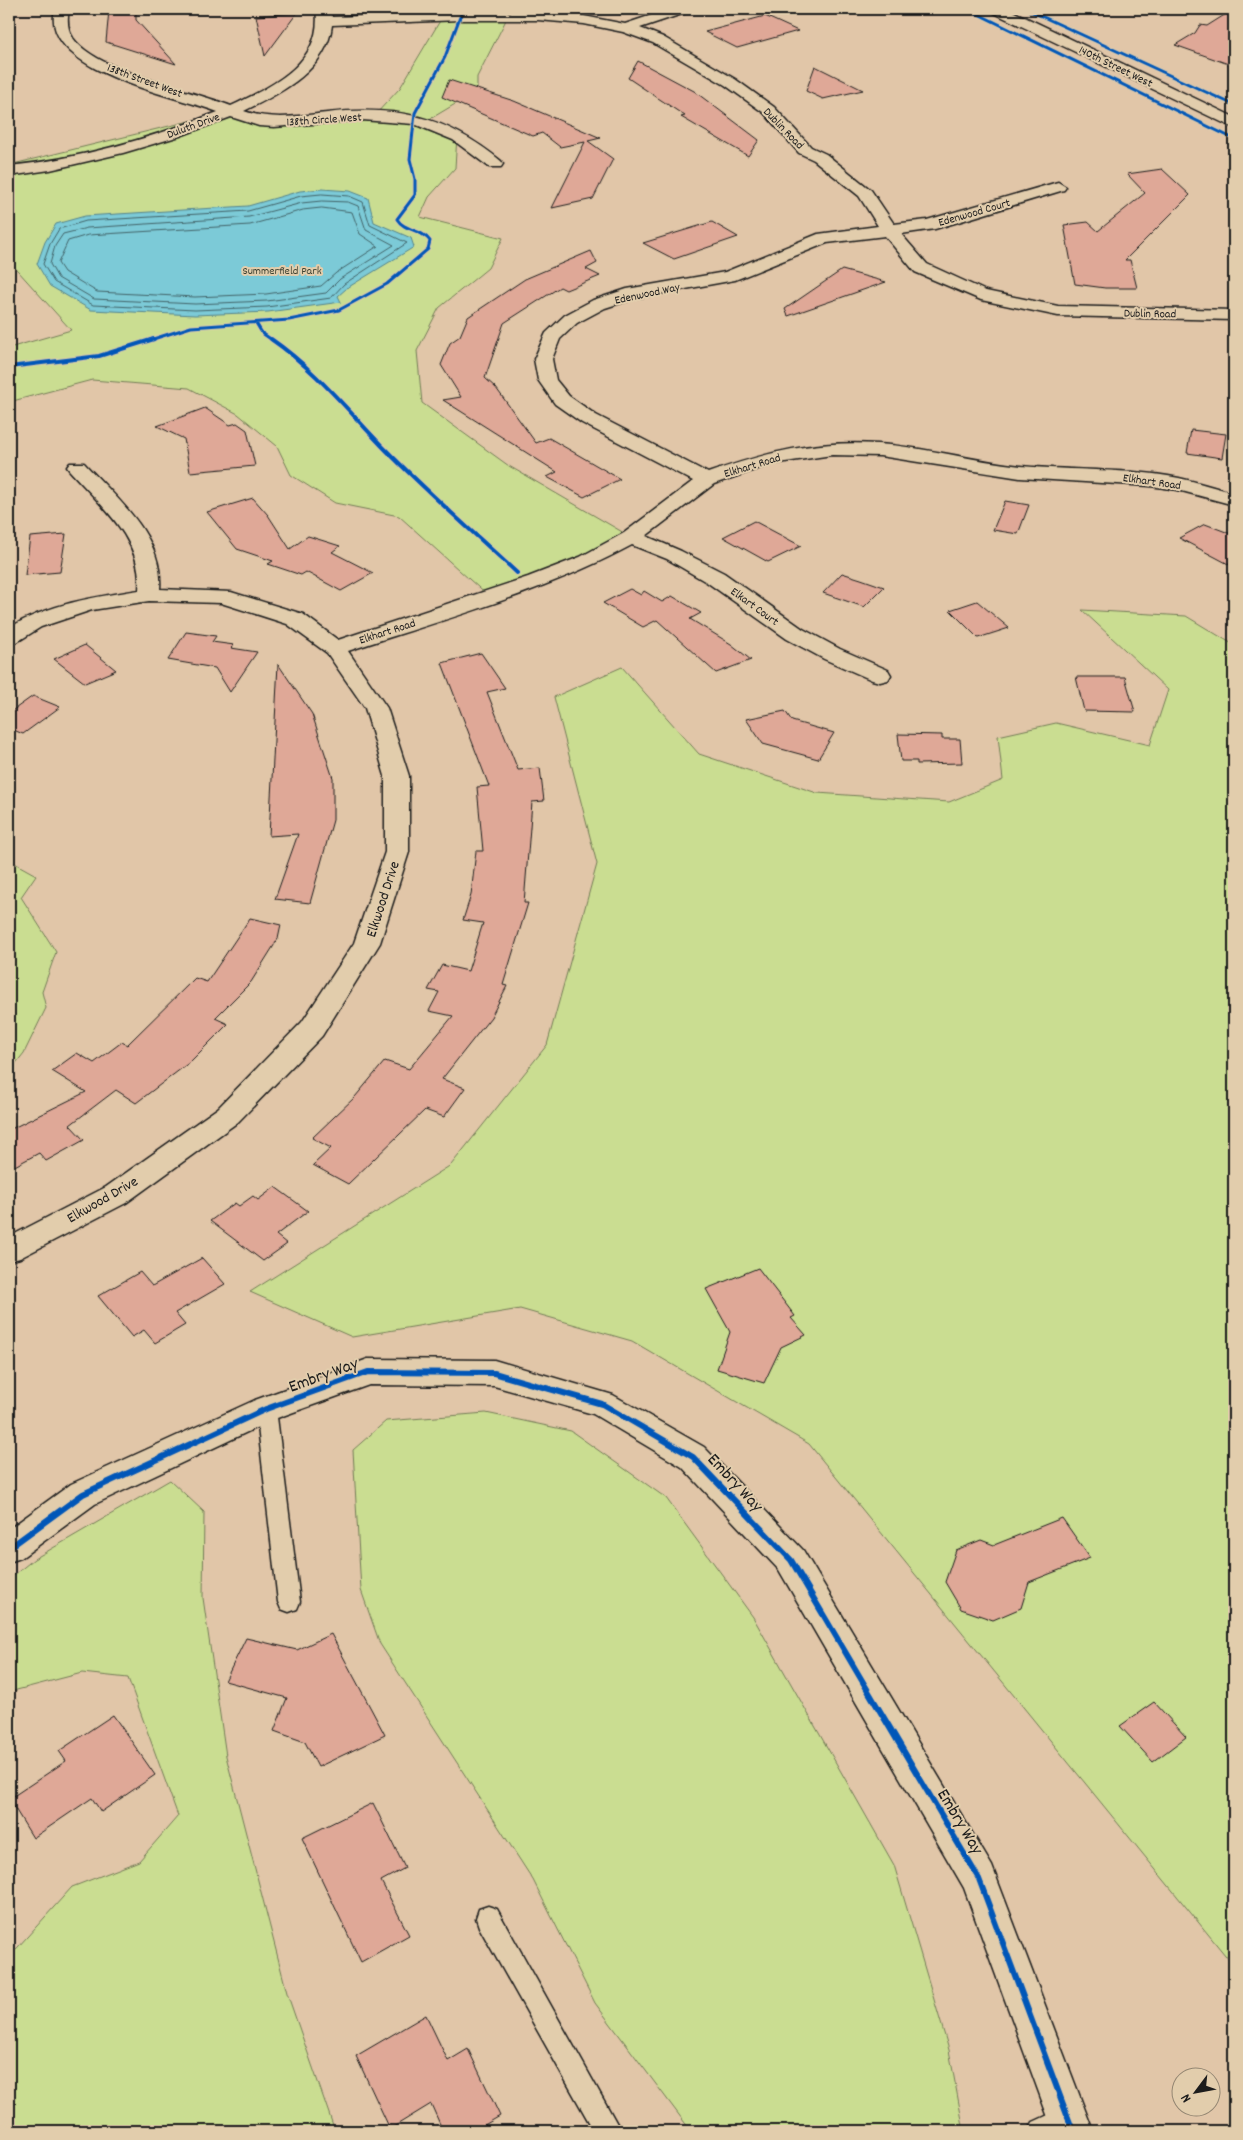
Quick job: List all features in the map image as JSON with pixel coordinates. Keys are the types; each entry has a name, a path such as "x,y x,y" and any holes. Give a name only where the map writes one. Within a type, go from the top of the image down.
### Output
{"street":[{"name":"138th Street West","path":"62,9 60,15 62,32 75,48 112,71 231,111"},
{"path":"626,28 684,9"},
{"name":"140th Street West","path":"997,9 1234,123"},
{"name":"Duluth Drive","path":"9,171 72,160 134,145 231,111 274,89 305,66 321,42 325,15"},
{"name":"Dublin Road","path":"325,15 538,16 584,20 626,28 658,40 730,82 768,110 805,150 820,157 865,193 889,230 921,268 981,294 1058,311 1234,315"},
{"name":"138th Circle West","path":"231,111 265,122 293,122 331,117 375,116 415,120 466,139 495,164"},
{"name":"Edenwood Court","path":"889,230 929,225 1058,187"},
{"name":"Edenwood Way","path":"706,480 589,419 562,400 547,380 543,359 552,337 571,319 633,293 729,276 824,238 889,230"},
{"name":"Elkhart Road","path":"335,648 536,582 587,562 631,536 706,480 766,458 788,454 832,450 880,450 1020,472 1150,480 1179,484 1234,499"},
{"path":"77,468 127,525 146,553 151,580 149,595"},
{"name":"Elkart Court","path":"631,536 674,555 716,578 795,634 832,654 880,675"},
{"name":"Elkwood Drive","path":"9,637 33,622 89,604 149,595 223,596 295,619 335,648 376,708 397,776 397,852 367,943 312,1029 228,1115 116,1196 9,1250"},
{"name":"Embry Way","path":"9,1548 83,1494 266,1409 368,1372 494,1374 602,1404 693,1457 791,1560 979,1879 1061,2127"}],"lane":[{"path":"266,1409 289,1602"},
{"path":"488,1918 608,2131"}],"green space":[{"name":"Summerfield Park","path":"447,9 532,9 530,16 508,16 477,77 477,91 425,122 457,135 455,168 429,197 420,217 503,238 488,268 439,308 417,351 422,403 509,466 631,537 489,597 399,516 335,503 291,475 277,446 238,414 189,388 92,380 9,402 9,348 71,330 9,261 9,165 231,111 265,122 375,115 400,88"},
{"path":"1082,610 1186,616 1234,645 1234,1966 809,1444 632,1341 520,1309 352,1337 250,1292 451,1165 547,1045 597,864 554,697 622,667 699,754 817,793 949,802 1003,780 998,736 1056,723 1150,745 1168,690"},
{"path":"9,860 36,875 21,897 56,952 42,992 46,1008 24,1053 9,1072"},
{"path":"486,1413 571,1431 666,1498 753,1617 894,1865 949,2050 964,2131 691,2131 595,2003 533,1880 380,1644 361,1590 353,1450 386,1421"},
{"path":"170,1480 204,1512 203,1598 226,1756 287,1993 335,2131 9,2131 9,1957 72,1887 139,1861 178,1816 128,1678 82,1673 9,1692 9,1579 34,1559"}],"water":[{"path":"322,189 350,191 368,198 374,222 411,238 414,247 347,288 338,296 341,302 268,312 195,315 91,310 50,286 37,264 45,242 56,224 85,216 248,206 300,191"}],"building":[{"path":"136,9 136,20 176,64 106,42 109,10"},
{"path":"1234,9 1234,66 1175,45 1195,33 1200,25 1207,26"},
{"path":"297,13 265,56 256,16"},
{"path":"765,16 798,31 737,48 705,32"},
{"path":"638,61 694,91 759,140 748,156 681,117 685,116 628,78"},
{"path":"815,66 863,90 823,99 806,91"},
{"path":"449,80 514,101 601,138 588,141 613,159 593,199 552,208 585,142 560,147 542,133 533,136 442,97"},
{"path":"1162,169 1190,195 1125,260 1130,260 1137,288 1105,288 1075,284 1064,225 1088,222 1098,231 1145,193 1127,174"},
{"path":"712,222 738,237 674,259 643,243"},
{"path":"591,251 597,263 586,269 600,276 566,290 560,287 504,323 485,378 496,388 536,443 549,438 620,479 584,497 547,477 557,472 443,400 461,397 441,365 450,343 460,336 468,317 525,279"},
{"path":"842,270 886,282 788,316 785,309"},
{"path":"205,408 230,425 237,423 247,430 255,466 190,472 184,439 157,426"},
{"path":"1191,430 1226,434 1222,458 1187,453"},
{"path":"253,498 268,515 290,549 308,536 340,546 332,552 373,573 341,591 306,572 301,575 268,564 273,561 237,549 207,512"},
{"path":"1005,501 1029,505 1018,534 993,530"},
{"path":"754,521 801,546 768,562 723,537"},
{"path":"1205,524 1234,535 1234,567 1179,538"},
{"path":"66,534 60,572 25,575 30,537"},
{"path":"842,573 884,587 864,607 823,593"},
{"path":"630,589 641,595 644,591 662,602 672,596 701,613 690,619 731,644 751,660 716,673 657,620 643,627 603,603"},
{"path":"977,601 1009,628 978,638 950,610"},
{"path":"186,632 216,636 212,642 234,645 231,648 257,652 230,692 215,668 168,660"},
{"path":"85,645 116,670 85,683 54,659"},
{"path":"481,653 505,688 487,692 518,770 540,768 544,801 532,802 524,903 528,903 503,985 507,986 491,1017 442,1079 465,1088 444,1117 425,1110 348,1184 313,1165 331,1148 312,1138 355,1097 385,1061 409,1069 453,1016 429,1011 439,992 428,990 442,965 468,971 483,923 463,920 471,895 476,851 483,851 477,787 489,786 442,663"},
{"path":"278,664 312,714 333,778 333,820 310,903 275,899 298,834 269,836"},
{"path":"1076,677 1125,677 1135,712 1084,711"},
{"path":"33,696 60,707 23,734 9,728 9,713"},
{"path":"785,711 792,721 834,733 818,759 763,744 746,719"},
{"path":"898,734 942,735 942,739 960,739 962,763 917,764 917,761 901,761"},
{"path":"250,918 281,925 278,939 251,982 215,1018 228,1024 190,1062 136,1103 116,1090 70,1125 84,1140 46,1161 39,1153 9,1169 9,1130 86,1092 52,1071 77,1053 94,1063 122,1042 127,1045 195,978 207,982"},
{"path":"275,1187 308,1211 276,1235 287,1244 263,1261 210,1221 235,1203 239,1206 253,1196 258,1200"},
{"path":"202,1258 225,1284 175,1313 185,1325 155,1343 144,1330 132,1337 98,1296 140,1272 152,1286"},
{"path":"758,1268 795,1316 791,1318 806,1335 781,1347 764,1383 717,1369 730,1332 706,1289"},
{"path":"1062,1518 1090,1558 1029,1582 1021,1608 993,1620 961,1609 945,1582 956,1550 981,1540 994,1545"},
{"path":"331,1634 385,1735 318,1767 305,1742 274,1731 287,1698 225,1681 246,1638 297,1650"},
{"path":"1154,1702 1186,1737 1153,1762 1120,1726"},
{"path":"113,1715 155,1775 101,1812 92,1798 33,1838 9,1799 66,1761 59,1751"},
{"path":"373,1803 405,1868 381,1881 409,1935 361,1962 302,1838"},
{"path":"426,2015 448,2061 468,2049 500,2116 474,2131 443,2131 431,2104 390,2129 356,2056"}],"cycle path":[{"path":"9,367 99,356 191,327 289,320 339,310 387,284 428,249 430,241 425,234 400,224 397,219 415,195 415,179 410,159 415,113 445,57 463,9"},
{"path":"968,9 1234,139"},
{"path":"1026,9 1234,105"},
{"path":"256,323 262,333 290,352 322,380 386,450 517,573"},
{"path":"9,1548 83,1494 266,1409 368,1372 494,1373 602,1404 693,1457 791,1560 979,1879 1073,2131"}]}
